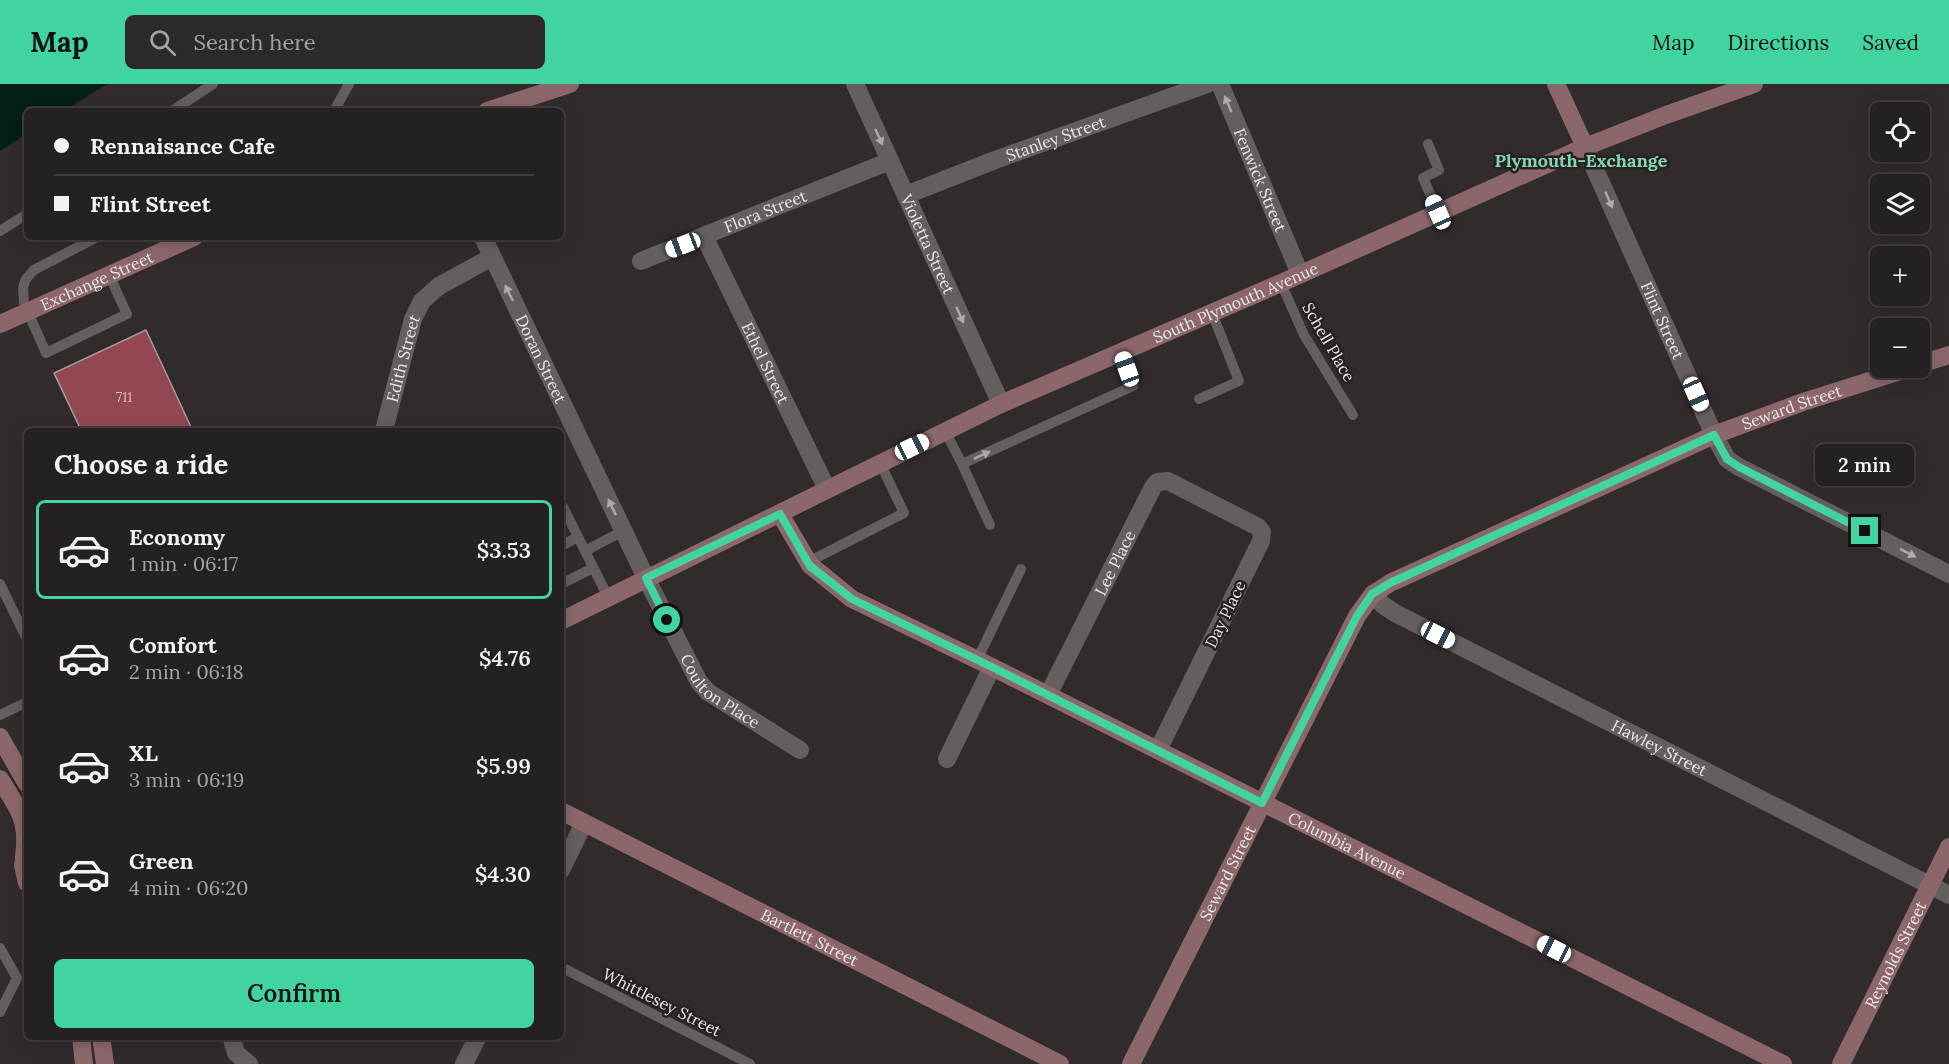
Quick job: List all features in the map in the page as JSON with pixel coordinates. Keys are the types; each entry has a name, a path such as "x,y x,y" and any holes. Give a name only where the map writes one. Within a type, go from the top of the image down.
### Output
{"street":[{"path":"496,108 570,84"},
{"name":"Violetta Street","path":"855,84 1001,404"},
{"name":"Stanley Street","path":"906,195 995,160 1207,84"},
{"name":"Fenwick Street","path":"1220,84 1300,274"},
{"name":"Flint Street","path":"1556,84 1714,435 1727,459 1949,574"},
{"name":"South Plymouth Avenue","path":"564,619 1001,404 1281,283 1585,147 1754,84"},
{"name":"Flora Street","path":"641,261 890,161"},
{"name":"Ethel Street","path":"704,236 827,489"},
{"name":"Exchange Street","path":"0,324 187,240"},
{"name":"Doran Street","path":"484,240 646,578"},
{"name":"Edith Street","path":"385,428 412,319 422,301 439,286 492,257"},
{"path":"1930,361 1949,355"},
{"name":"Seward Street","path":"1131,1064 1357,616 1372,594 1390,583 1714,435 1803,402 1879,378"},
{"name":"Lee Place","path":"1048,695 1157,482 1168,482 1209,502"},
{"name":"Day Place","path":"1158,750 1261,541 1262,532 1258,527 1209,502"},
{"name":"Columbia Avenue","path":"780,514 810,566 852,599 985,663 1783,1064"},
{"name":"Coulton Place","path":"646,578 703,688 800,750"},
{"name":"Hawley Street","path":"1372,594 1395,613 1949,895"},
{"path":"947,759 985,663"},
{"path":"0,737 24,779"},
{"path":"0,779 24,823"},
{"name":"Bartlett Street","path":"564,813 1060,1064"},
{"path":"564,864 584,823"},
{"name":"Reynolds Street","path":"1841,1064 1949,847"},
{"path":"81,1040 84,1064"},
{"path":"102,1040 105,1064"},
{"path":"232,1040 236,1053 249,1064"},
{"path":"464,1064 476,1040"}],"lane":[{"path":"177,108 213,84"},
{"path":"336,108 350,84"},
{"path":"1428,144 1439,170 1423,178 1438,212"},
{"path":"0,231 24,216"},
{"path":"91,240 29,274 23,287 22,295 46,353 127,314 110,275"},
{"name":"Schell Place","path":"1281,283 1304,335 1353,416"},
{"path":"1199,399 1239,381 1212,313"},
{"path":"962,464 1133,386 1121,352"},
{"path":"945,431 990,525"},
{"path":"808,562 904,513 880,463"},
{"path":"564,508 608,597"},
{"path":"585,551 623,531"},
{"path":"564,544 578,537"},
{"path":"564,581 593,568"},
{"path":"985,663 1022,569"},
{"path":"0,584 24,633"},
{"path":"0,716 24,704"},
{"path":"0,948 17,978 0,1012"},
{"name":"Whittlesey Street","path":"564,969 750,1064"}],"shaded area":[{"path":"0,84 107,84 69,108 24,108 24,136 0,151"}],"building":[{"path":"146,330 191,427 80,428 54,373"}],"district":[{"name":"Plymouth-Exchange","path":"1581,161"}],"route":[{"path":"667,620 646,578 780,514 810,566 852,599 1262,803 1361,608 1372,594 1390,583 1714,435 1727,459 1739,467 1865,531"}]}
